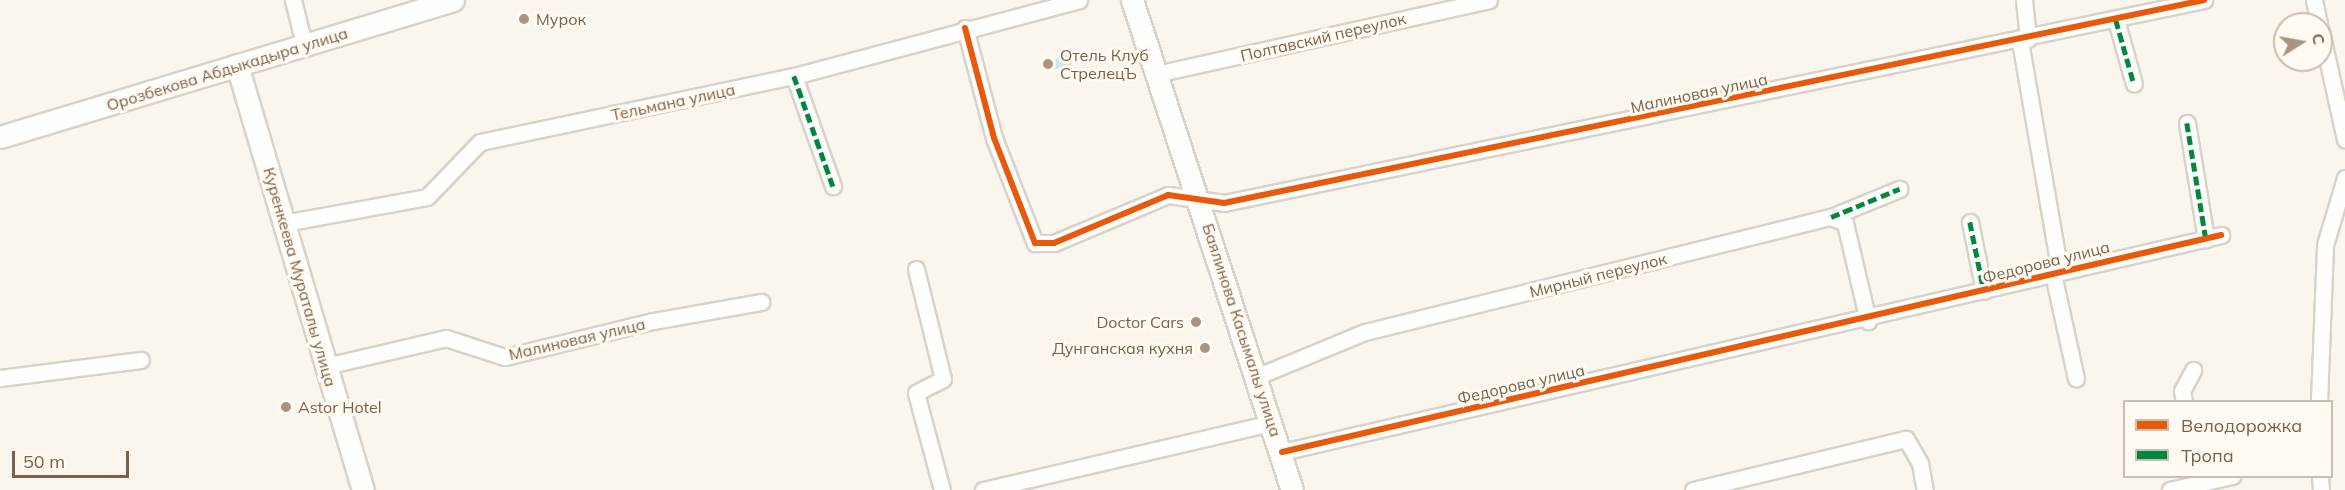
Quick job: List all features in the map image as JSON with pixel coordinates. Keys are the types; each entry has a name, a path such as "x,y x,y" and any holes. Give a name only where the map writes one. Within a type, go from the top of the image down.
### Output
{"street":[{"path":"292,0 304,44"},
{"name":"Орозбекова Абдыкадыра улица","path":"0,137 453,0"},
{"name":"Тельмана улица","path":"284,223 427,197 480,142 794,76 965,28 1079,0"},
{"name":"Баялинова Касымалы улица","path":"1132,0 1258,376 1292,490"},
{"name":"Полтавский переулок","path":"1156,74 1489,0"},
{"name":"Федорова улица","path":"2024,0 2024,40 2056,273"},
{"name":"Малиновая улица","path":"965,28 994,138 1035,243 1054,243 1168,195 1224,203 2024,40 2204,0"},
{"path":"2116,20 2134,84"},
{"name":"Куренкеева Мураталы улица","path":"237,64 363,490"},
{"path":"2330,72 2345,139"},
{"path":"794,76 833,186"},
{"name":"Федорова улица","path":"1282,452 1868,321 2056,273 2213,237 2187,123"},
{"path":"2319,400 2325,245 2345,178"},
{"name":"Мирный переулок","path":"1258,376 1365,332 1831,217 1899,189"},
{"path":"1831,217 1845,223 1868,321"},
{"path":"1970,222 1984,291"},
{"path":"916,269 943,379 916,393 942,490"},
{"path":"2056,273 2076,379"},
{"name":"Малиновая улица","path":"326,366 446,338 505,357 653,321 761,302"},
{"path":"0,378 141,360"},
{"path":"2184,400 2182,391 2193,370"},
{"path":"984,490 1006,487 1272,423"},
{"path":"1693,490 1906,439 1920,463 1925,490"},
{"path":"2170,490 2196,480 2220,478"}],"water":[{"path":"1070,51 1074,64 1053,70 1051,62"}],"marked path":[{"path":"2116,20 2134,84"},
{"path":"794,76 833,186"},
{"path":"2187,123 2206,239"},
{"path":"1831,217 1899,189"},
{"path":"1970,222 1984,291"}],"cycle path":[{"path":"965,28 994,138 1035,243 1054,243 1168,195 1224,203 2204,0"},
{"path":"1282,452 2221,235"}],"place":[{"name":"Мурок","path":"524,19"},
{"name":"Отель Клуб СтрелецЪ","path":"1048,64"},
{"name":"Doctor Cars","path":"1196,322"},
{"name":"Дунганская кухня","path":"1205,348"},
{"name":"Astor Hotel","path":"286,407"}]}
